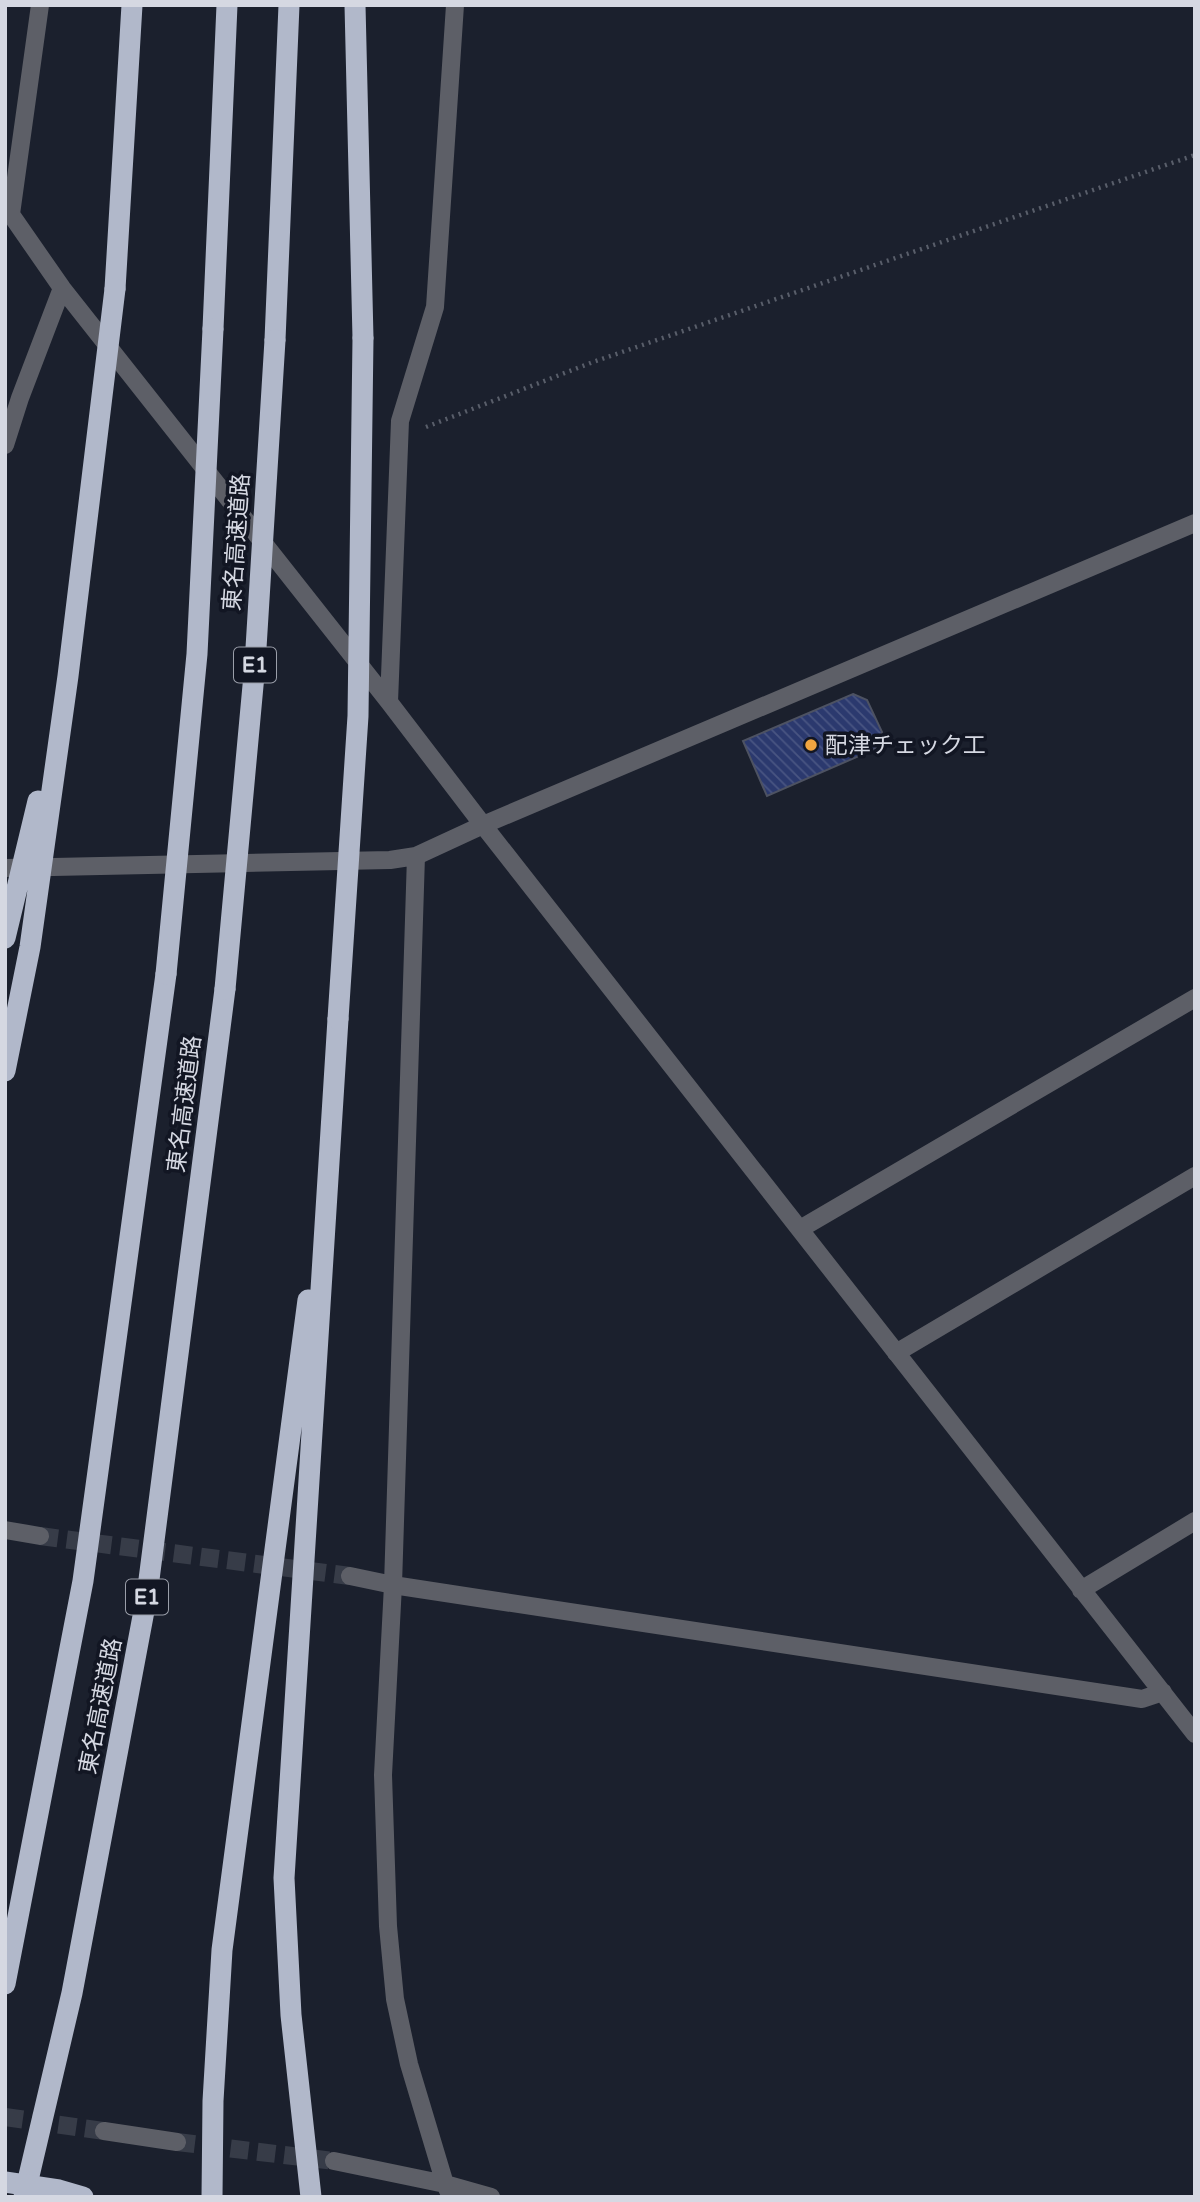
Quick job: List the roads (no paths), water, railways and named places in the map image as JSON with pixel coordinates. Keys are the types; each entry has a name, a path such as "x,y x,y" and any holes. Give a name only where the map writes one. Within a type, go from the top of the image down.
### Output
{"highway":[{"path":"5,1071 30,947 68,676 115,289 132,5"},
{"name":"東名高速道路","path":"5,1984 83,1581 166,974 197,654 227,5"},
{"name":"東名高速道路","path":"24,2197 72,1993 147,1595 225,989 255,664 275,340 289,5"},
{"path":"311,2197 290,2015 284,1878 358,716 363,338 355,5"},
{"path":"5,938 68,676"},
{"path":"212,2197 213,2101 222,1950 332,1110"},
{"path":"5,2182 59,2190 83,2197"}],"street":[{"path":"40,5 8,210 62,288 1195,1734"},
{"path":"389,702 400,421 435,307 455,5"},
{"path":"5,445 13,397 62,288"},
{"path":"5,868 390,860 416,856 483,825 1193,530"},
{"path":"416,856 393,1585 383,1775 388,1926 395,1999 409,2064 448,2190"},
{"path":"800,1229 1195,998"},
{"path":"896,1353 1195,1176"},
{"path":"1081,1590 1195,1521"},
{"path":"5,1530 40,1536"},
{"path":"351,1576 393,1585 1142,1699 1163,1692"},
{"path":"104,2131 177,2141"},
{"path":"334,2161 448,2190 491,2197"}],"tunnel":[{"path":"40,1536 350,1576"},
{"path":"5,2117 104,2131"},
{"path":"177,2142 334,2161"}],"place":[{"name":"配津チェック工","path":"811,745"}]}
